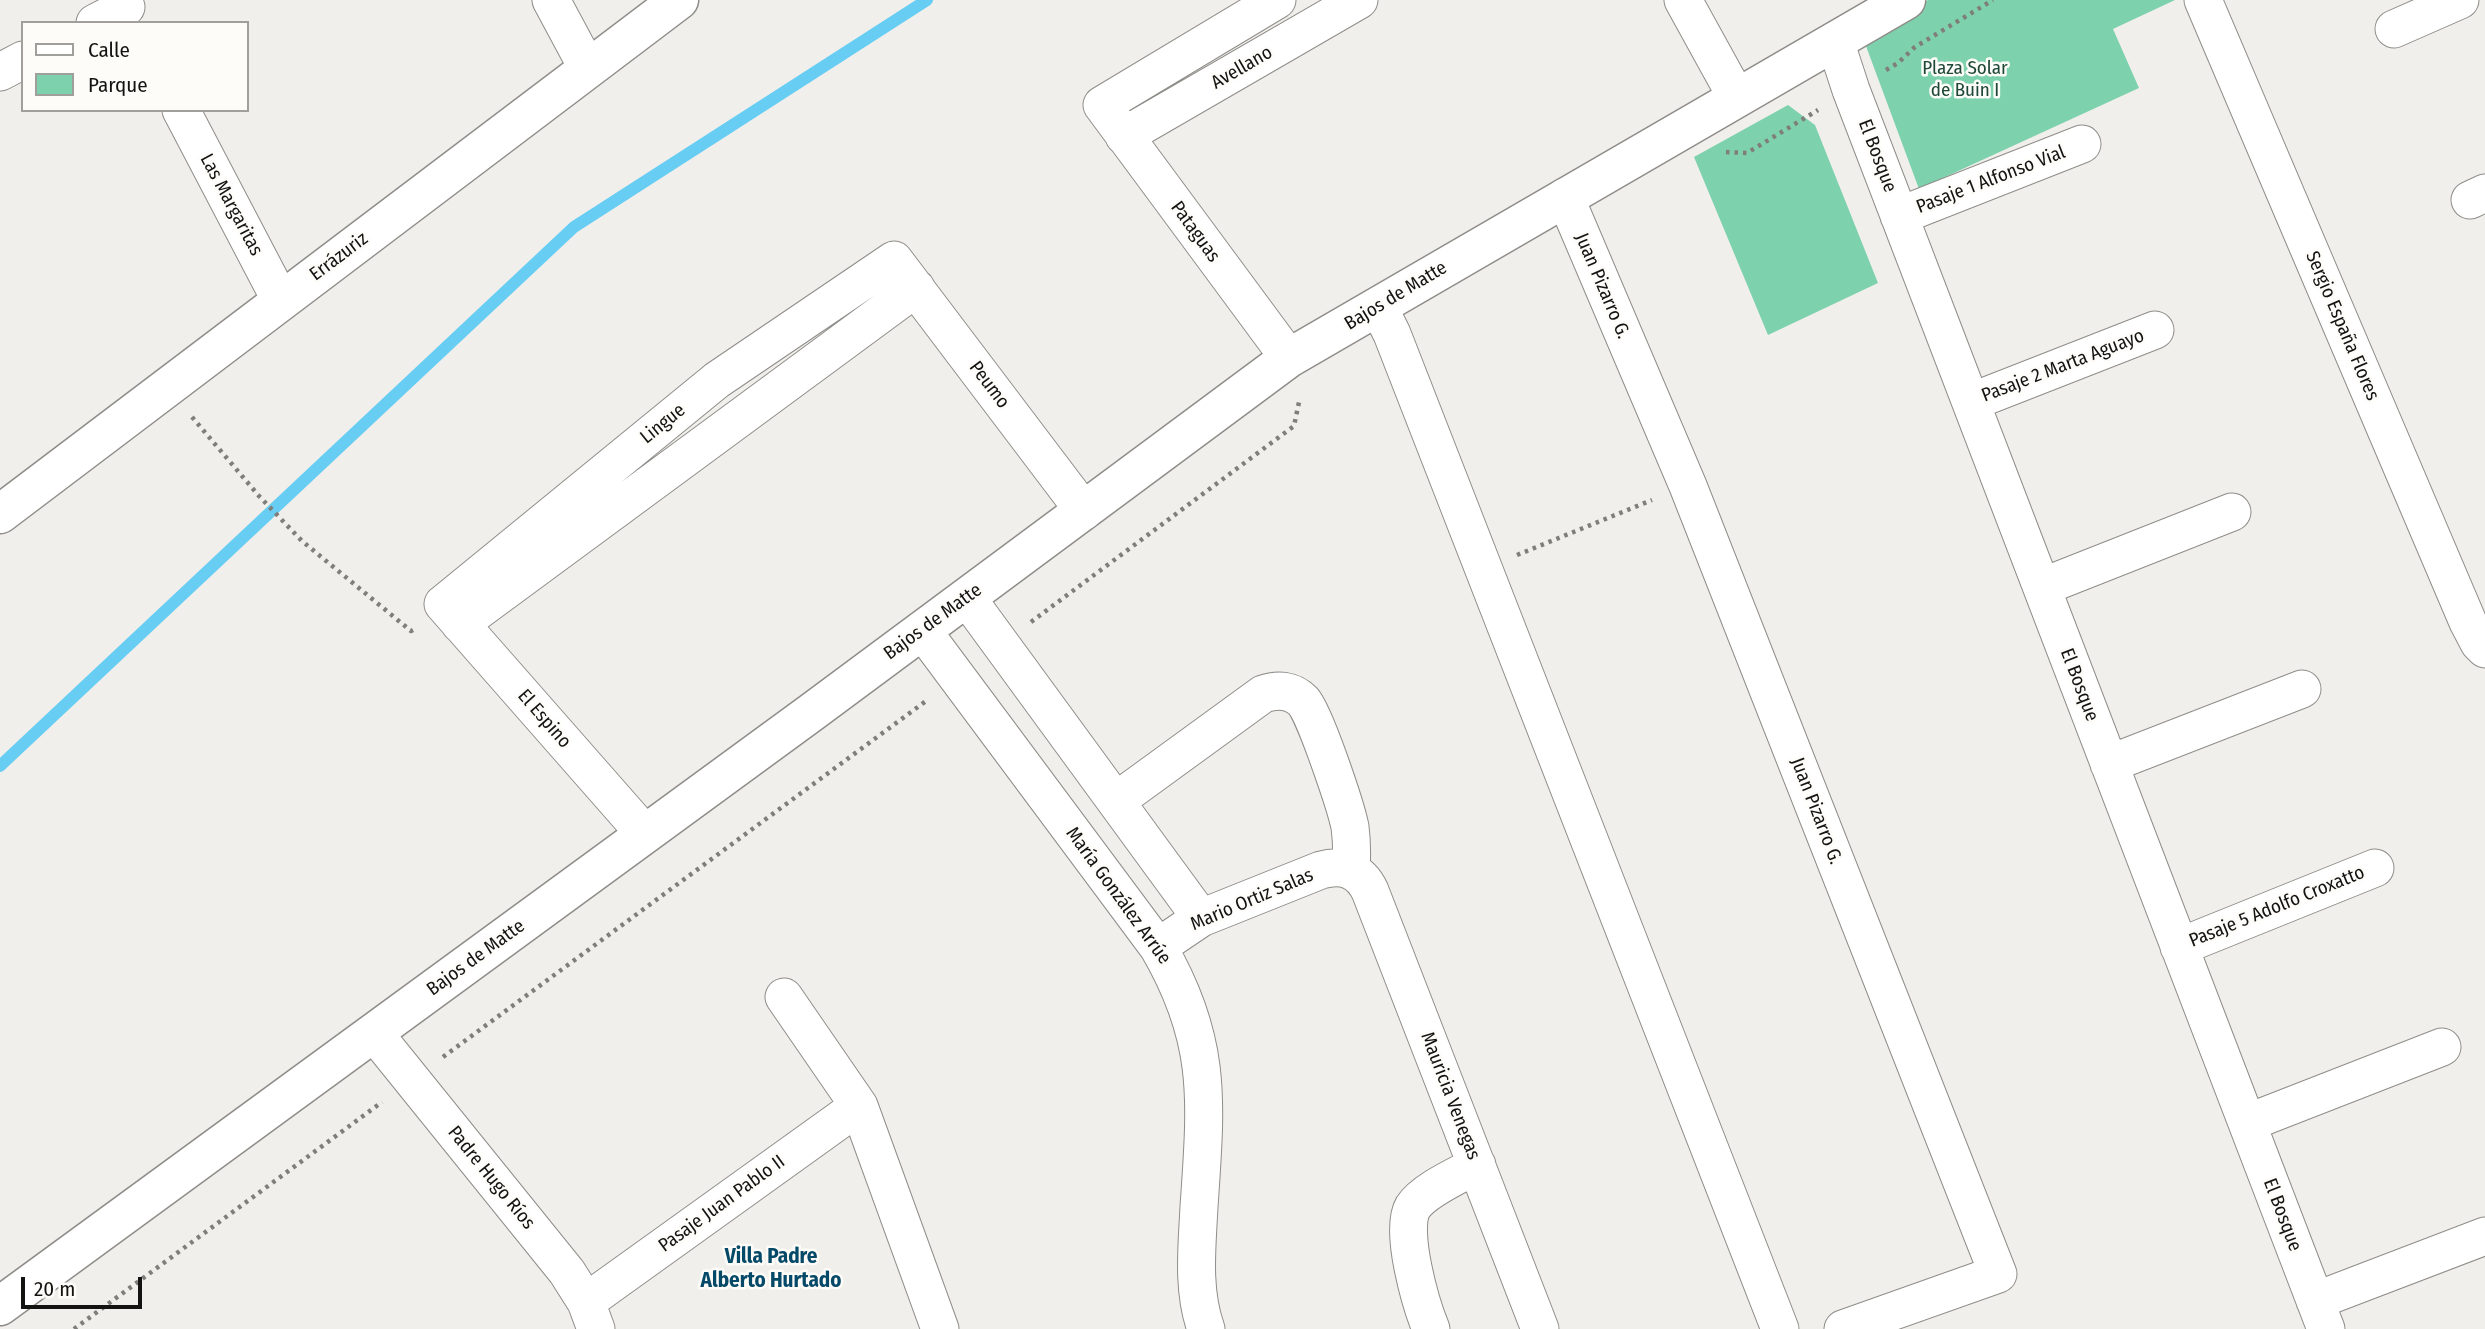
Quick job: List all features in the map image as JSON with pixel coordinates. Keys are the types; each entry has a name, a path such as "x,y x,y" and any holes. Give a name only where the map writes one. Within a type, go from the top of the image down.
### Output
{"main road":[{"name":"Errázuriz","path":"0,514 678,0"},
{"name":"Bajos de Matte","path":"0,1306 967,598 1289,358 1906,0"}],"street":[{"path":"551,0 588,69"},
{"name":"Avellano","path":"1102,105 1277,0"},
{"name":"Avellano","path":"1124,136 1359,0"},
{"path":"1683,0 1737,98"},
{"name":"Sergio España Flores","path":"2203,0 2468,622 2485,649"},
{"path":"2395,29 2460,0"},
{"name":"El Bosque","path":"1835,41 1899,216 2320,1315"},
{"path":"0,72 21,61"},
{"name":"Pataguas","path":"1102,105 1289,358"},
{"name":"Las Margaritas","path":"182,112 281,300"},
{"name":"Pasaje 1 Alfonso Vial","path":"1899,216 2082,144"},
{"name":"Juan Pizarro G.","path":"1565,197 1688,486 1998,1274 1843,1329"},
{"name":"Peumo","path":"905,274 1084,511"},
{"name":"Lingue","path":"452,614 717,380 905,274"},
{"path":"1378,306 1392,334 1780,1329"},
{"name":"Pasaje 2 Marta Aguayo","path":"1971,402 2155,330"},
{"path":"2042,587 2232,512"},
{"path":"967,598 1201,918"},
{"name":"El Espino","path":"452,614 645,834"},
{"name":"María González Arrúe","path":"922,630 1158,947 1184,997 1194,1026 1205,1088 1197,1276 1198,1295 1206,1329"},
{"path":"2109,764 2302,689"},
{"path":"1116,801 1255,699 1264,694 1283,691 1301,699 1313,718 1349,824 1351,870"},
{"name":"Mario Ortiz Salas","path":"1158,947 1201,918 1321,870 1331,867 1351,870"},
{"name":"Pasaje 5 Adolfo Croxatto","path":"2179,947 2375,868"},
{"name":"Mauricia Venegas","path":"1351,870 1359,875 1370,891 1540,1329"},
{"path":"784,997 859,1106 940,1329"},
{"name":"Padre Hugo Ríos","path":"374,1033 567,1272 591,1316"},
{"path":"2247,1123 2442,1047"},
{"name":"Pasaje Juan Pablo II","path":"591,1316 859,1106"},
{"path":"1432,1329 1414,1268 1409,1217 1422,1196 1477,1165"},
{"path":"2320,1315 2485,1236"}],"path":[{"path":"167,387 259,496 302,541 411,631 452,614"},
{"path":"1482,569 1688,486"}],"green space":[{"name":"Plaza Solar de Buin I","path":"1928,0 2175,0 2113,29 2139,88 1919,189 1863,38"},
{"path":"1788,105 1815,125 1878,283 1768,335 1694,157"}],"waterway":[{"path":"0,766 574,227 927,0"}],"district":[{"name":"Villa Padre Alberto Hurtado","path":"771,1269"}]}
